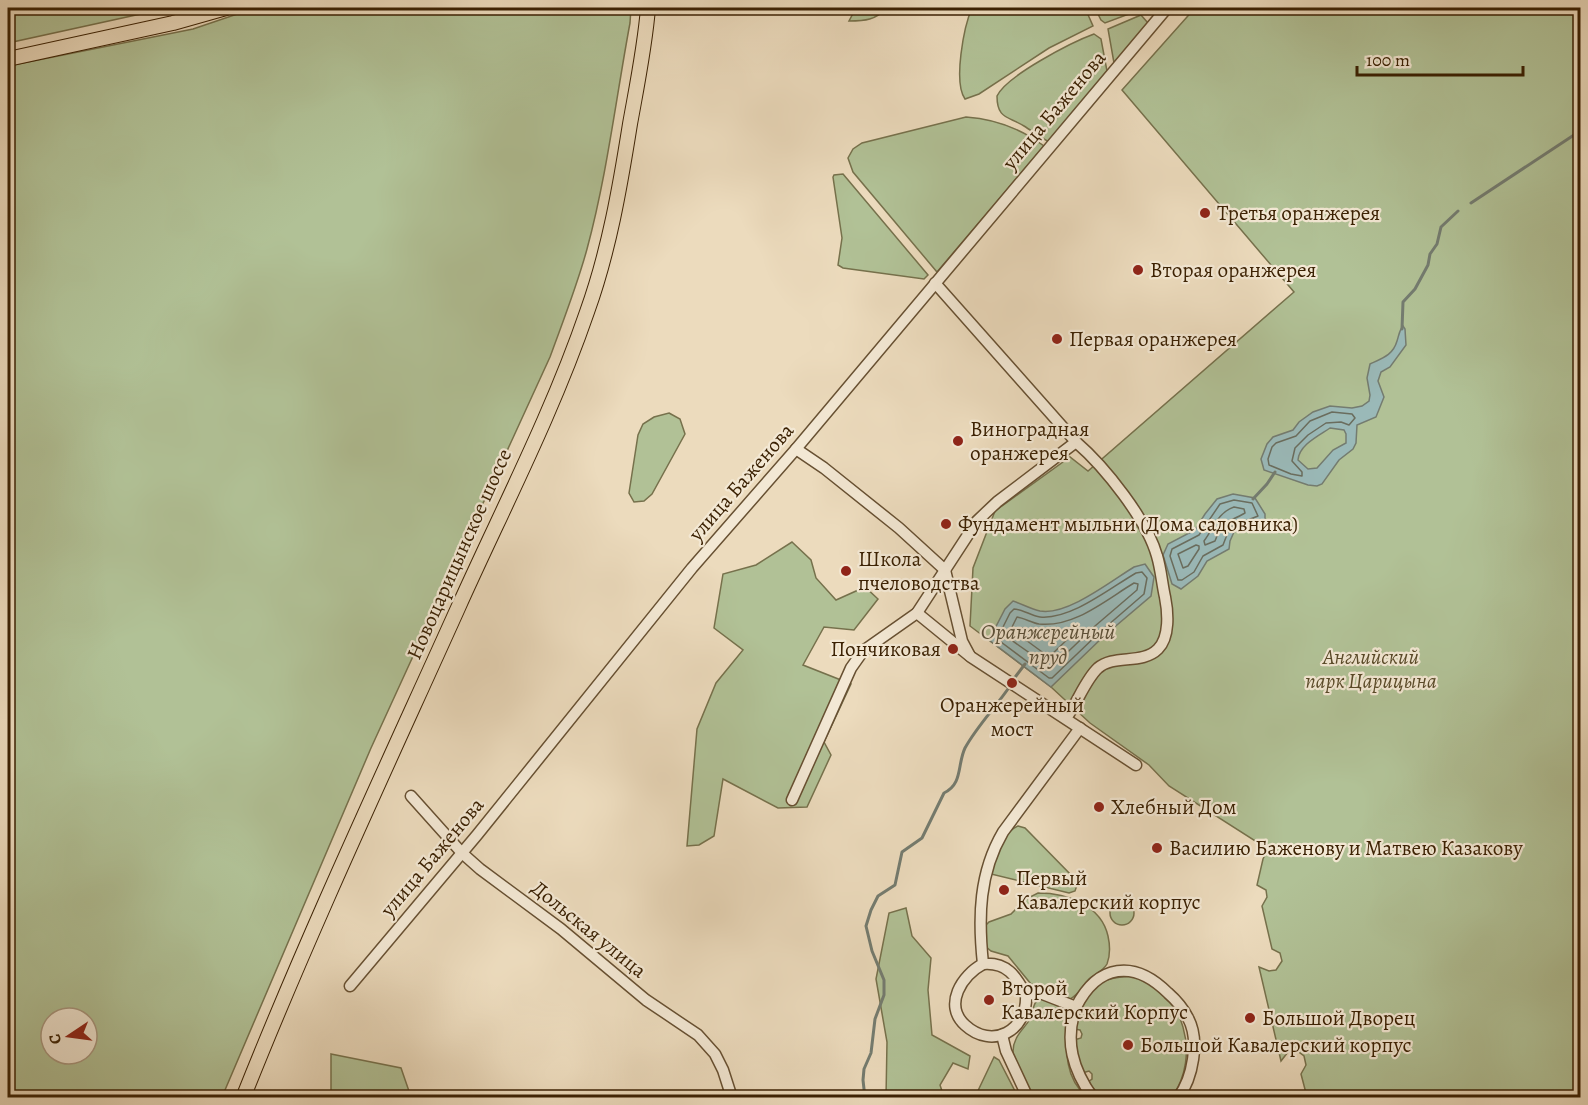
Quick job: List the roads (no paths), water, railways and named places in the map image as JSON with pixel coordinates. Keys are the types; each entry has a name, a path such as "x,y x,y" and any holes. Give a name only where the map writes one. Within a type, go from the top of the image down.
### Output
{"main road":[{"path":"8,59 173,23 226,8"},
{"name":"Новоцарицынское шоссе","path":"243,1098 364,816 554,397 587,314 609,239 621,179 648,8"}],"street":[{"name":"улица Баженова","path":"350,986 462,854 692,567 796,449 1048,146 1167,8"},
{"path":"935,283 1076,442 1092,456 1138,517 1157,556 1168,614 1164,637 1159,648 1146,657 1109,663 1098,668 1066,718"},
{"path":"792,800 851,668 864,651 917,613 977,521 997,502 1076,442"},
{"path":"796,449 824,468 891,522 945,570 962,641 970,656"},
{"path":"917,613 970,656 1136,765"},
{"path":"983,964 981,895 994,847 1080,728"},
{"name":"Дольская улица","path":"411,796 462,854 561,928 646,1000 698,1035 715,1054 732,1098"},
{"path":"993,963 1006,967 1017,978 1026,996 1020,1022 1002,1035 990,1036 979,1033 965,1025 957,1014 955,1000 958,989 964,979 983,964 993,963"},
{"path":"1093,1098 1082,1083 1074,1066 1070,1048 1072,1018 1076,1007 1093,983 1110,972 1127,970 1137,971 1160,985 1178,1003 1189,1019 1192,1032 1191,1066 1178,1098"},
{"path":"1026,996 1040,993 1076,1007"},
{"path":"1002,1035 1006,1051 1028,1098"}],"water":[{"path":"1403,326 1406,345 1390,367 1381,372 1378,381 1384,397 1376,417 1357,425 1356,443 1353,449 1339,460 1322,484 1308,485 1264,470 1261,459 1267,444 1273,437 1293,430 1299,422 1313,412 1330,406 1352,408 1362,406 1369,401 1367,378 1370,364 1390,353","holes":["1330,428 1344,430 1346,443 1333,450 1317,468 1308,469 1298,460 1305,445 1320,434"]},
{"path":"1233,494 1255,498 1265,514 1265,520 1234,532 1229,549 1207,561 1198,576 1181,589 1172,584 1163,555 1168,544 1195,530 1217,499"},
{"name":"Оранжерейный пруд","path":"1145,564 1154,577 1151,596 1104,636 1051,687 989,640 1005,609 1013,601 1040,611 1063,608 1076,603 1134,567"}],"waterway":[{"path":"1471,203 1580,131"},
{"path":"1402,329 1403,302 1415,289 1428,265 1441,227 1458,211"},
{"path":"1253,499 1275,472"},
{"path":"1013,680 1025,664"},
{"path":"865,1098 864,1069 871,1053 875,1019 884,995 884,980 872,951 866,926 871,910 878,896 895,885 902,852 922,838 944,793 954,785 957,779 965,748 1010,686"}],"place":[{"name":"Третья оранжерея","path":"1205,213"},
{"name":"Вторая оранжерея","path":"1138,270"},
{"name":"Первая оранжерея","path":"1057,339"},
{"name":"Виноградная оранжерея","path":"958,441"},
{"name":"Фундамент мыльни (Дома садовника)","path":"946,524"},
{"name":"Школа пчеловодства","path":"846,571"},
{"name":"Пончиковая","path":"953,649"},
{"name":"Оранжерейный мост","path":"1012,683"},
{"name":"Хлебный Дом","path":"1099,807"},
{"name":"Василию Баженову и Матвею Казакову","path":"1157,848"},
{"name":"Первый Кавалерский корпус","path":"1004,890"},
{"name":"Второй Кавалерский Корпус","path":"989,1000"},
{"name":"Большой Дворец","path":"1250,1018"},
{"name":"Большой Кавалерский корпус","path":"1128,1045"}],"park label":[{"name":"Английский парк Царицына","path":"1371,669"}]}
